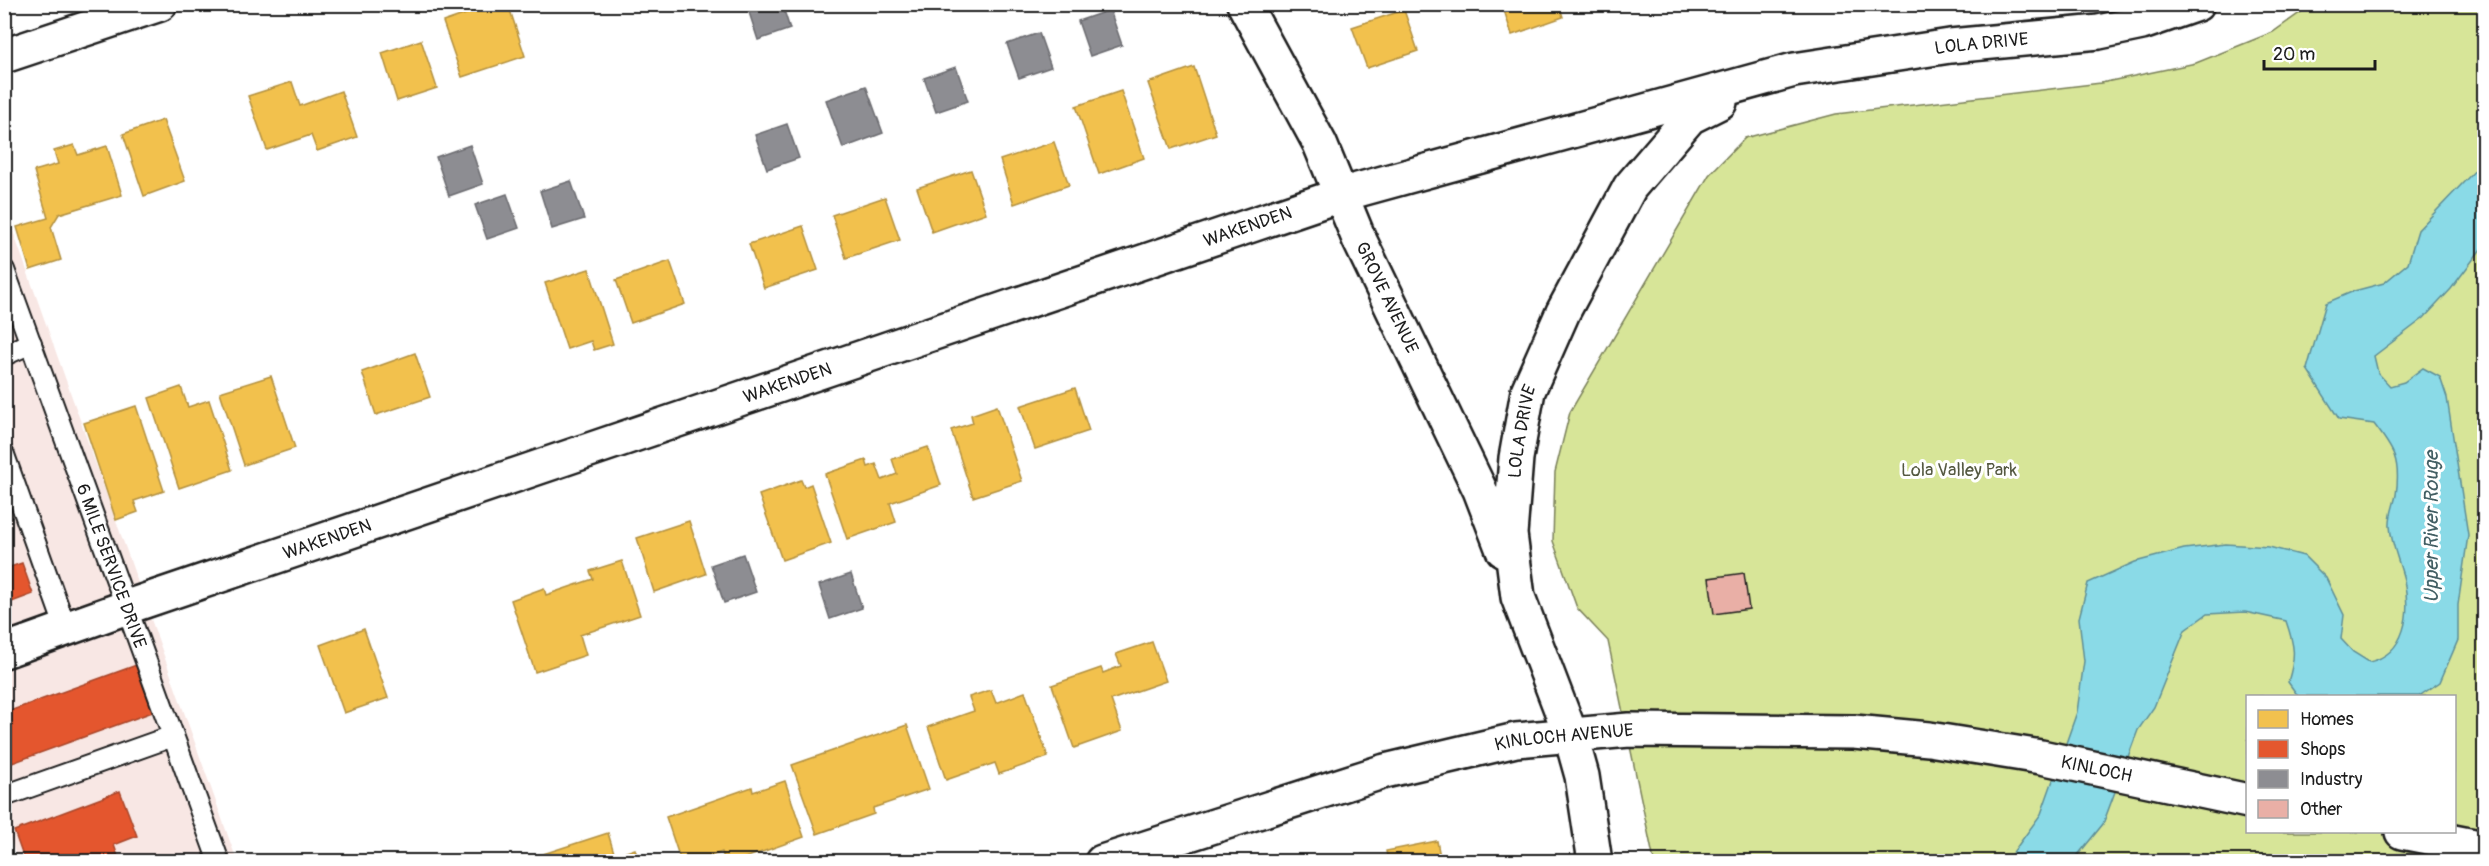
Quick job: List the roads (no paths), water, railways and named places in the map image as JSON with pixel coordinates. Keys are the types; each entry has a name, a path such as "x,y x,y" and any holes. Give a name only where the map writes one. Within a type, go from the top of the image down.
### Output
{"street":[{"path":"4,56 160,4"},
{"name":"GROVE AVENUE","path":"1244,4 1320,144 1343,194 1359,239 1480,490 1518,597"},
{"name":"LOLA DRIVE","path":"1575,131 1794,70 1950,46 2099,32 2142,23 2197,4"},
{"name":"LOLA DRIVE","path":"1595,861 1582,776 1570,734 1518,597 1510,534 1511,495 1528,391 1563,312 1630,187 1690,117 1764,80"},
{"name":"WAKENDEN","path":"4,651 127,607 1343,194 1575,131"},
{"name":"KINLOCH AVENUE","path":"1102,861 1385,771 1516,740 1570,734 1699,728 1854,732 1929,739 2041,757"},
{"name":"KINLOCH","path":"2041,757 2246,801"},
{"path":"2412,833 2484,848"}],"lane":[{"name":"6 MILE SERVICE DRIVE","path":"4,270 219,861"},
{"path":"4,355 31,343"},
{"path":"4,455 66,629"},
{"path":"4,796 173,736"}],"water":[{"name":"Upper River Rouge","path":"2484,161 2484,245 2451,289 2424,318 2374,356 2378,373 2390,386 2404,382 2423,368 2440,377 2447,398 2468,535 2458,605 2458,640 2440,682 2420,695 2297,695 2288,682 2293,652 2286,621 2245,612 2207,614 2185,630 2154,707 2138,730 2103,824 2073,861 2006,862 2041,814 2077,712 2084,661 2079,618 2088,583 2135,562 2184,549 2226,544 2269,547 2304,556 2326,578 2344,615 2341,639 2353,652 2369,662 2381,658 2398,641 2403,630 2407,606 2404,580 2390,526 2396,495 2397,464 2387,441 2374,424 2339,419 2307,369 2326,303 2354,291 2384,283 2408,263 2418,230"}],"park label":[{"name":"Lola Valley Park","path":"1959,470"}]}
